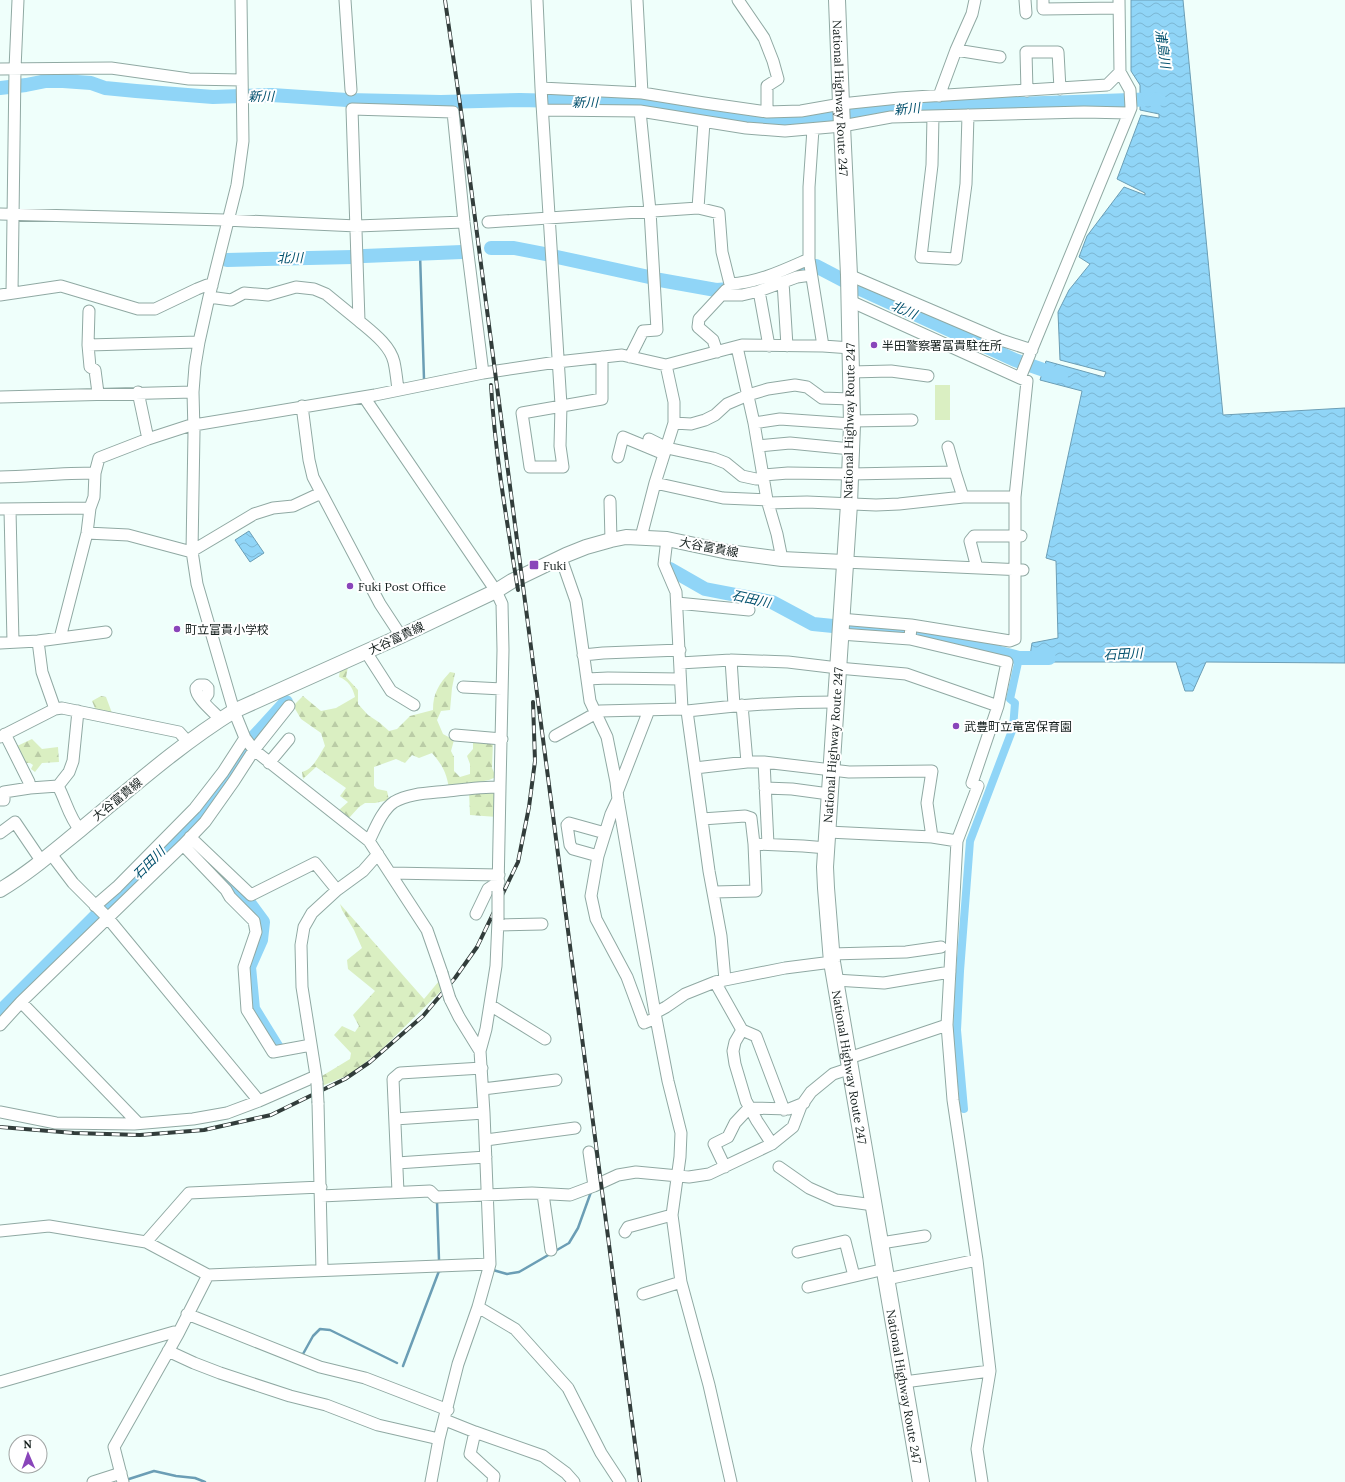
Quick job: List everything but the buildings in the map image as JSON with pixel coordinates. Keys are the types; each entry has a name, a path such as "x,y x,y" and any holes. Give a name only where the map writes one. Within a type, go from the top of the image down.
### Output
{"highway":[{"name":"National Highway Route 247","path":"837,0 850,298 852,422 849,504 829,794 826,848 826,888 835,980 921,1482"}],"main road":[{"name":"大谷富貴線","path":"0,890 80,830 188,742 220,719 234,711 401,636 496,591 512,581 586,547 626,537 641,537 667,539 728,552 782,559 844,562"}],"street":[{"path":"12,294 15,69 18,0"},
{"path":"241,0 242,141 237,185 199,342 193,392 194,426 192,551 196,584 234,711 245,738 254,750 269,763 369,841 427,930 450,999 459,1017 480,1050"},
{"path":"345,0 351,90"},
{"path":"537,0 541,88 544,110 561,405 560,446 563,467 530,467 522,413 561,405 602,399 602,357"},
{"path":"637,0 642,93"},
{"path":"738,0 764,38 778,79 767,86 767,112"},
{"path":"939,96 956,50 972,14 975,0"},
{"path":"1025,0 1026,13"},
{"path":"1022,374 1129,111 1130,90 1120,72 1119,4 1043,9 1043,0"},
{"path":"956,50 1000,57"},
{"path":"1027,90 1026,52 1058,52 1060,88"},
{"path":"0,69 111,68 189,79 242,83"},
{"path":"541,88 642,93 767,112 801,111 841,104 899,98 1108,86 1120,72"},
{"path":"359,321 352,110 453,112 464,222 483,373"},
{"path":"544,110 640,111 704,122 769,130 813,129 842,126 891,117 1129,111"},
{"path":"630,357 643,331 657,330 650,210 640,111"},
{"path":"934,116 932,166 921,257 956,259 966,184 968,116"},
{"path":"698,208 704,122"},
{"path":"813,129 809,187 809,259 823,346"},
{"path":"488,222 698,208 719,214 722,252 730,284"},
{"path":"0,214 229,220 356,226 464,222"},
{"path":"730,284 743,284 781,271 809,259"},
{"path":"849,275 1030,353"},
{"path":"722,295 742,295 759,291 796,277 811,276"},
{"path":"783,282 786,346"},
{"path":"717,352 713,340 698,327 699,319 722,295 730,284"},
{"path":"0,295 61,286 138,309 155,309 207,285 211,291 231,300 244,293 268,295 296,287 314,289 326,294 373,333 387,348 394,360 398,390"},
{"path":"759,291 769,346"},
{"path":"840,627 911,624 1010,641 1015,639 1019,570 1015,496 1027,381 1022,374 850,298"},
{"path":"89,311 88,345 90,367 95,370 98,393"},
{"path":"88,345 199,342"},
{"path":"60,638 87,533 90,508 94,497 95,473 99,458 148,439 188,426 364,397 483,373 558,362 622,355 666,365 742,345 823,346 850,348"},
{"path":"737,347 754,423 767,501 777,534 782,559"},
{"path":"641,537 655,483 674,423 674,402 666,365"},
{"path":"851,372 891,371 928,376"},
{"path":"674,423 691,424 705,420 727,404 748,395 768,389 794,385 807,387 822,398 852,399"},
{"path":"138,392 148,439"},
{"path":"0,397 98,393 193,392"},
{"path":"364,397 496,591 502,604 502,739 496,966 486,1029 480,1050 486,1140 490,1264 478,1307 458,1364 431,1482"},
{"path":"302,406 309,460 313,477 380,604 401,636"},
{"path":"754,423 780,419 852,422 912,420"},
{"path":"618,457 623,438 665,451 713,458 726,463 742,476 756,479 788,473 850,474 954,472"},
{"path":"649,439 665,451"},
{"path":"758,446 790,443 851,449"},
{"path":"948,447 954,472 963,497"},
{"path":"0,477 95,473"},
{"path":"655,483 723,498 876,505 900,504 963,497 1015,496"},
{"path":"87,533 128,535 192,551 254,514 273,508 297,504 321,493"},
{"path":"610,501 611,540"},
{"path":"13,642 5,578 5,510 90,508"},
{"path":"977,568 970,541 974,536 1018,536"},
{"path":"667,539 664,564 676,592 680,650 680,679 695,768 709,871 721,936 720,981 742,1030 756,1036 784,1110"},
{"path":"561,558 576,601 590,701 607,737 655,1015 668,1081 681,1133 678,1175 672,1215 681,1282 709,1385 731,1482"},
{"path":"844,562 1019,570"},
{"path":"677,603 749,610"},
{"path":"910,639 911,624"},
{"path":"840,627 910,639 1007,662 998,706 972,783 978,786 957,841 947,1025 953,1100 977,1260 990,1371 977,1449 982,1482"},
{"path":"0,643 38,641 106,632"},
{"path":"38,641 42,672 55,709"},
{"path":"583,656 603,653 680,650"},
{"path":"366,652 391,691 414,705"},
{"path":"680,663 731,660 788,662 906,674 998,706"},
{"path":"731,660 747,762"},
{"path":"587,679 680,679"},
{"path":"463,687 502,689"},
{"path":"203,701 220,719"},
{"path":"555,736 600,711 685,710 788,702 835,702"},
{"path":"0,1025 21,1002 205,822 254,750 289,706"},
{"path":"30,788 29,782 2,736 55,709 62,708 179,732 188,742"},
{"path":"649,710 605,833 598,856 591,896 596,919 627,977 644,1023 685,994 720,981 832,958 906,952 941,947"},
{"path":"0,800 4,800 4,792 58,786 69,772 73,761 78,711"},
{"path":"454,736 502,739"},
{"path":"96,907 195,808 223,772 245,738"},
{"path":"269,763 289,740"},
{"path":"695,768 747,762 764,762 849,772 932,771 927,803 932,837"},
{"path":"764,762 768,844"},
{"path":"58,786 65,805 80,830"},
{"path":"369,841 386,809 393,803 404,798 418,794 479,787 500,787"},
{"path":"766,788 792,789 829,794"},
{"path":"702,819 745,816 751,818 754,844 756,891 714,892"},
{"path":"0,833 16,822 45,855 107,917 259,1102"},
{"path":"598,856 573,849 570,845 567,826 569,823 605,833"},
{"path":"828,832 932,837 957,841"},
{"path":"186,841 251,896 315,863 337,890"},
{"path":"186,841 240,909 249,915 254,921 256,932 244,968 247,1010 273,1052 311,1045"},
{"path":"754,844 826,848"},
{"path":"322,1270 318,1103 302,987 301,945 304,927 312,913 337,890 363,871 378,854"},
{"path":"390,873 499,883"},
{"path":"476,914 488,889 499,883"},
{"path":"498,922 542,924"},
{"path":"835,980 884,983 950,972"},
{"path":"21,1002 138,1123"},
{"path":"490,1005 545,1039"},
{"path":"146,1242 189,1193 430,1191 436,1197 543,1194 570,1195 618,1175 636,1172 689,1177 709,1174 772,1144 794,1127 804,1103 811,1092 833,1074 850,1063 947,1025"},
{"path":"742,1030 732,1051 749,1108 772,1144"},
{"path":"398,1192 393,1079 400,1073 482,1068"},
{"path":"0,1112 56,1123 138,1123 200,1118 227,1113 316,1080"},
{"path":"483,1088 556,1080"},
{"path":"725,1167 714,1144 728,1137 734,1123 749,1108 784,1110 804,1103"},
{"path":"395,1119 484,1113"},
{"path":"486,1140 575,1128"},
{"path":"589,1152 594,1186"},
{"path":"397,1163 486,1157"},
{"path":"780,1167 809,1188 836,1200 874,1205"},
{"path":"543,1194 551,1250"},
{"path":"625,1232 628,1227 672,1215"},
{"path":"0,1231 48,1226 146,1242 208,1275 490,1264"},
{"path":"881,1243 925,1236"},
{"path":"798,1252 845,1241 854,1276"},
{"path":"808,1288 854,1276 886,1274 977,1260"},
{"path":"93,1482 122,1478 114,1447 178,1334 186,1314 208,1275"},
{"path":"643,1294 681,1282"},
{"path":"478,1307 515,1329 568,1388 601,1452 620,1482"},
{"path":"186,1314 320,1367 365,1378 446,1415 475,1432 543,1456 574,1482"},
{"path":"0,1382 174,1332 178,1334"},
{"path":"168,1350 194,1363 220,1373 290,1396 326,1405 378,1425 440,1438"},
{"path":"904,1382 990,1371"},
{"path":"475,1432 470,1454 494,1476 493,1482"}],"green space":[{"path":"935,385 950,385 950,420 935,420"},
{"path":"348,667 346,677 358,690 358,704 368,715 389,731 397,729 410,716 433,710 435,694 440,685 450,672 455,673 450,710 441,711 437,720 443,734 454,740 451,751 454,757 454,771 460,777 470,774 470,764 467,756 473,749 473,739 493,741 492,768 496,777 489,780 449,788 444,769 432,753 419,758 412,755 405,763 396,759 374,767 374,786 377,789 387,791 389,800 375,803 365,803 349,818 339,810 348,802 340,796 346,788 316,767 303,779 302,772 313,765 325,746 321,733 301,719 294,707 303,696 321,711 336,708 355,697 350,685 339,677 340,670"},
{"path":"101,696 106,697 112,713 110,716 97,713 92,701"},
{"path":"32,739 42,749 58,747 59,762 42,763 35,772 31,769 33,765 30,763 22,763 15,747"},
{"path":"498,789 497,817 470,815 469,791"},
{"path":"340,904 424,999 439,981 442,990 381,1050 351,1074 322,1086 322,1076 350,1059 351,1053 334,1035 342,1026 355,1032 359,1026 353,1015 375,991 348,969 347,960 362,948"}],"water":[{"name":"浦島川","path":"1131,0 1183,0 1223,415 1345,408 1345,663 1206,662 1193,691 1185,691 1176,662 1029,662 1032,643 1058,638 1056,561 1046,558 1082,391 1040,380 1046,361 1104,377 1106,372 1060,360 1058,312 1069,290 1090,264 1079,257 1087,236 1124,187 1145,195 1145,193 1117,179 1141,115 1159,118 1159,114 1140,110 1140,85 1131,71"},
{"path":"249,531 264,553 250,562 235,540"}],"waterway":[{"name":"新川","path":"0,88 46,81 63,81 91,83 105,88 213,97 272,95 347,100 441,102 520,100 641,103 727,116 791,122 824,119 868,112 925,107 1159,99"},
{"name":"北川","path":"491,248 514,248 545,254"},
{"name":"北川","path":"364,256 462,252"},
{"path":"420,254 424,379"},
{"name":"北川","path":"227,260 353,257"},
{"name":"北川","path":"557,257 649,277"},
{"name":"北川","path":"798,269 816,266 860,289 1015,360 1061,376"},
{"name":"北川","path":"660,280 716,290 746,288 769,280"},
{"name":"石田川","path":"670,569 705,589 772,602 813,624 833,626"},
{"name":"石田川","path":"850,627 907,632"},
{"name":"石田川","path":"913,633 947,639 1019,658 1049,658"},
{"path":"964,1109 957,1030 970,841 1013,728 1015,703 1010,699 1019,658"},
{"name":"石田川","path":"0,1012 179,833 213,796 254,737 286,702"},
{"path":"192,847 249,903 263,922 261,940 249,967 253,1009 277,1048"},
{"path":"493,1270 507,1274 519,1272 569,1243 578,1228 591,1192"},
{"path":"437,1201 439,1260"},
{"path":"403,1366 439,1271 441,1271"},
{"path":"301,1354 303,1354 313,1336 320,1329 330,1330 397,1363"},
{"path":"129,1479 154,1471 176,1476 195,1478 205,1482"}],"railway":[{"path":"445,0 461,111 640,1482"},
{"path":"491,385 498,462 518,590"},
{"path":"0,1127 74,1133 140,1135 204,1130 271,1115 345,1079 370,1062 423,1016 455,978 477,947 518,862 529,807 535,761 533,702"}],"place":[{"name":"半田警察署冨貴駐在所","path":"874,345"},
{"name":"Fuki","path":"534,565"},
{"name":"Fuki Post Office","path":"350,586"},
{"name":"町立富貴小学校","path":"177,629"},
{"name":"武豊町立竜宮保育園","path":"956,726"}]}
